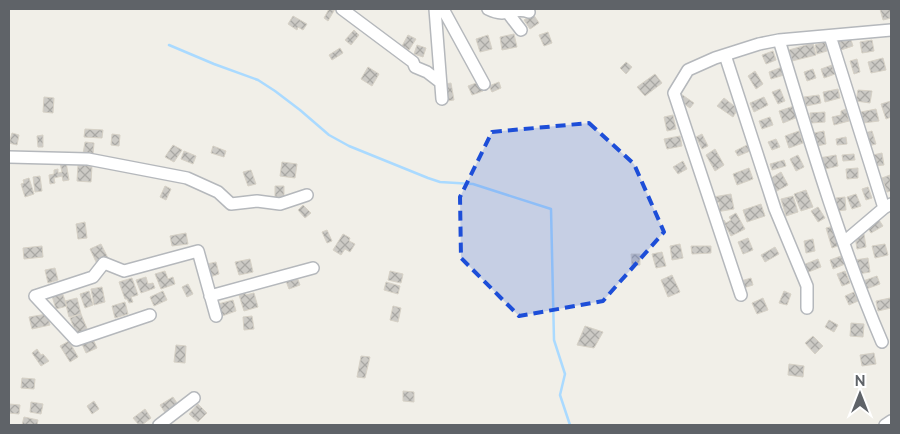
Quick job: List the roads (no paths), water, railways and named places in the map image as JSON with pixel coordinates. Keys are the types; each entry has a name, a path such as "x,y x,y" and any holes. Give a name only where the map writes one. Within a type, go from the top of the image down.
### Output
{"street":[{"path":"342,9 413,62 415,68 427,72 440,82"},
{"path":"435,9 442,99"},
{"path":"443,9 484,84"},
{"path":"488,9 497,13 520,10 529,12"},
{"path":"508,13 521,30"},
{"path":"741,295 674,93 688,70 759,44 780,40 890,33"},
{"path":"830,36 887,206 844,242"},
{"path":"780,40 817,167 858,286 882,342"},
{"path":"726,55 775,209 807,286 807,308"},
{"path":"9,157 88,159 187,178 218,192 231,204 257,201 280,204 307,195"},
{"path":"150,314 76,340 35,296 93,277 104,263 124,271 198,251 216,316"},
{"path":"210,296 313,268"},
{"path":"159,425 194,398"},
{"path":"885,425 891,421"}],"waterway":[{"path":"169,45 258,80 300,110 329,135 349,146 440,182 473,184 551,209 554,340 565,374 560,395 570,425"}]}
